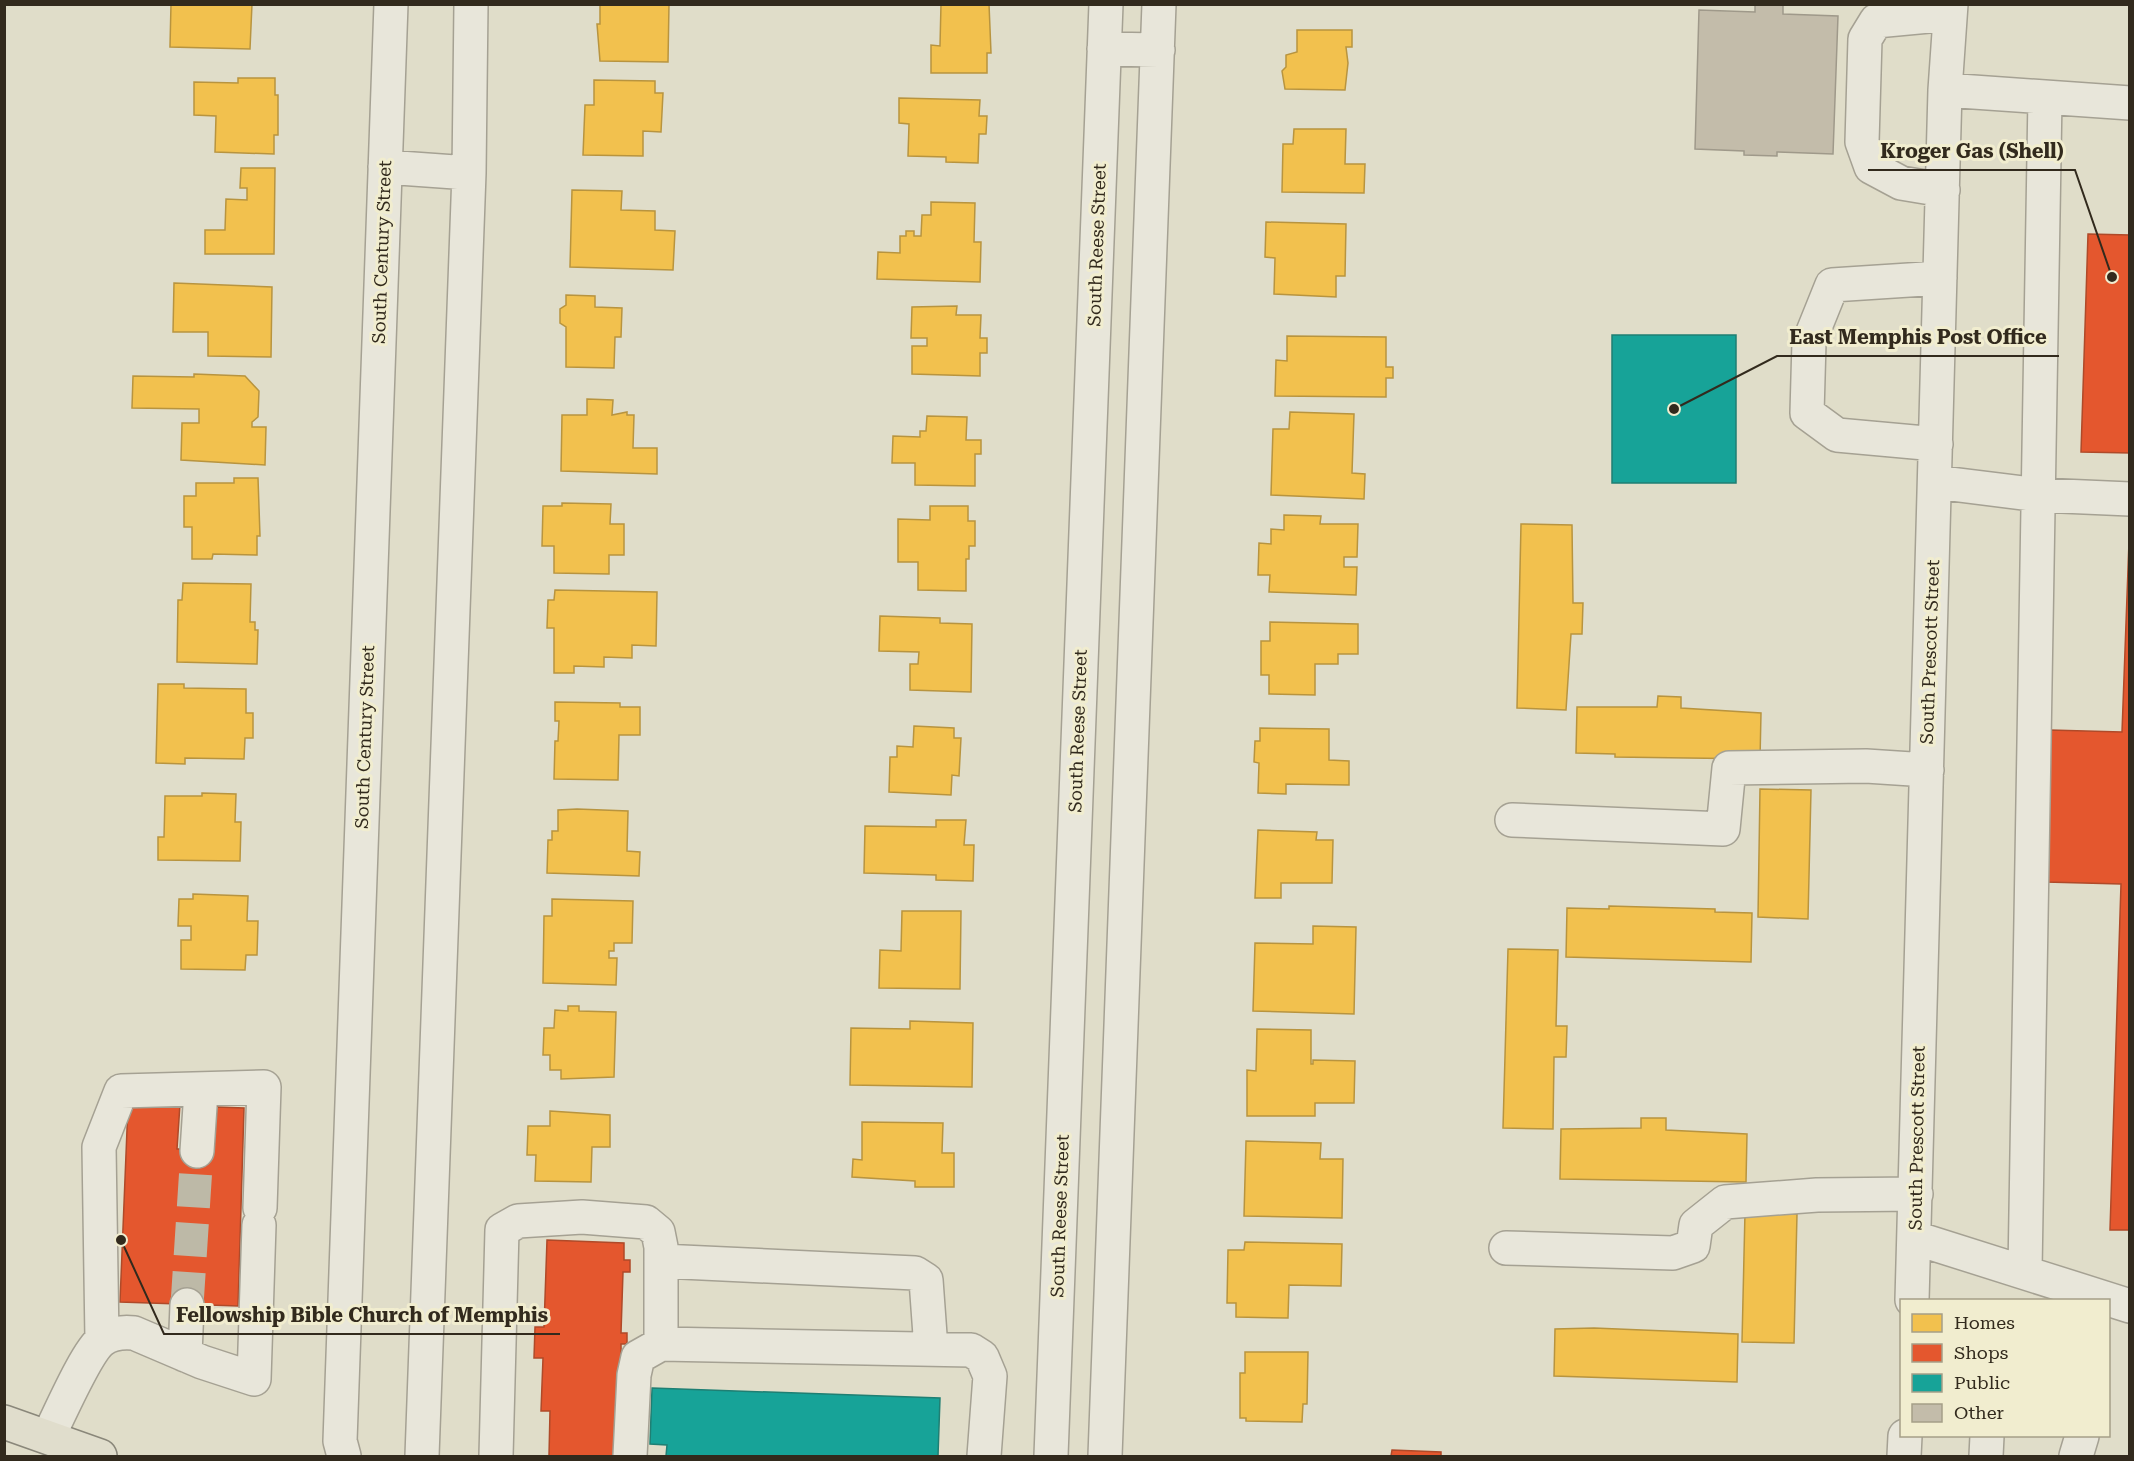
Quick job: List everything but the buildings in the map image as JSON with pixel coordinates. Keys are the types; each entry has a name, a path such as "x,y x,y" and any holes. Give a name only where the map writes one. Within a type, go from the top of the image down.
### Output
{"main road":[{"path":"4,1422 100,1456"}],"street":[{"name":"South Reese Street","path":"1051,1456 1106,4"},
{"path":"1105,1456 1159,4"},
{"path":"1942,190 1901,183 1871,167 1862,142 1865,39 1876,21 1951,9"},
{"name":"South Prescott Street","path":"1912,1299 1945,90 1951,9"},
{"name":"South Century Street","path":"344,1456 340,1441 340,1417 390,11"},
{"path":"422,1456 469,173 471,17"},
{"path":"1104,49 1158,50"},
{"path":"1945,90 2130,103"},
{"path":"2025,1271 2045,97"},
{"path":"385,167 469,173"},
{"path":"1936,444 1837,435 1807,413 1809,342 1832,285 1940,278"},
{"path":"1935,482 2039,495 2130,499"},
{"path":"1512,820 1723,829 1730,768 1866,766 1927,770"},
{"path":"48,1437 88,1359 102,1340 122,1332 134,1333 185,1355 254,1379 264,1087 201,1091 121,1091 99,1147 102,1340"},
{"path":"197,1151 201,1091"},
{"path":"1506,1248 1673,1253 1693,1246 1696,1225 1725,1202 1817,1196 1916,1194"},
{"path":"496,1456 502,1230 518,1221 582,1217 646,1222 658,1232 661,1261 661,1344"},
{"path":"1915,1238 2025,1271 2106,1299"},
{"path":"661,1261 915,1273 926,1280 928,1288 931,1349"},
{"path":"185,1355 187,1305"},
{"path":"630,1456 634,1375 639,1357 661,1344 971,1350 982,1357 990,1376 984,1456"},
{"path":"1904,1456 1905,1437"},
{"path":"1986,1456 1988,1437"},
{"path":"2076,1456 2082,1437"}],"tunnel":[{"path":"187,1305 197,1151"}],"place":[{"name":"Kroger Gas (Shell)","path":"2112,277"},
{"name":"East Memphis Post Office","path":"1674,409"},
{"name":"Fellowship Bible Church of Memphis","path":"121,1240"}]}
